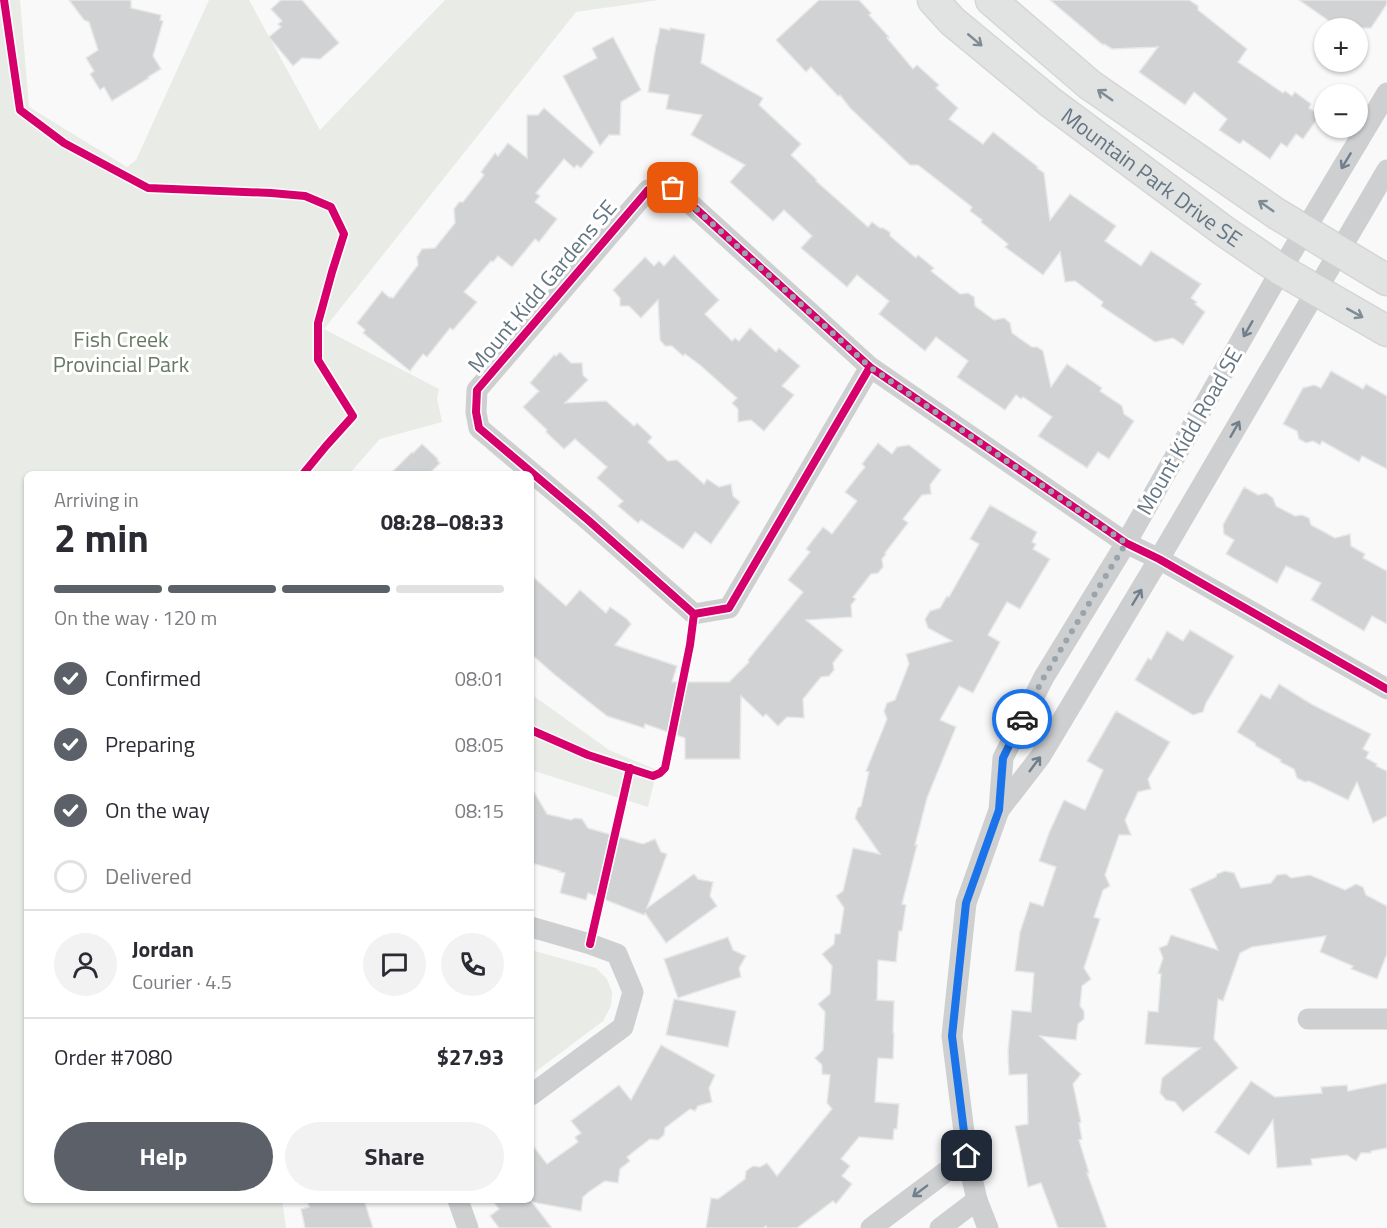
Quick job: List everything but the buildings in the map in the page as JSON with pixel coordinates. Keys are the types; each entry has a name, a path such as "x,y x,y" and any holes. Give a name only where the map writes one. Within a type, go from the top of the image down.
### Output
{"street":[{"name":"Mountain Park Drive SE","path":"933,0 952,21 1050,102 1224,231 1281,270 1387,332"},
{"name":"Mountain Park Drive SE","path":"991,0 1090,85 1277,214 1387,280"},
{"name":"Mount Kidd Road SE","path":"988,1228 977,1200 967,1156 952,1036 966,903 999,810 1003,758 1044,677 1126,543 1281,270 1387,93"},
{"name":"Mount Kidd Road SE","path":"999,810 1040,757 1160,559 1387,170"},
{"name":"Mount Kidd Gardens SE","path":"529,471 478,428 477,390 648,190 673,188 870,367 1126,543 1160,559 1387,689"},
{"name":"Mount Kidd Gardens SE","path":"534,475 694,614 729,608 870,367"},
{"path":"534,928 617,954 633,992 623,1027 534,1093"},
{"path":"1308,1020 1387,1020"},
{"path":"871,1228 967,1156"},
{"path":"940,1228 977,1200"},
{"path":"459,1203 468,1228"}],"green space":[{"name":"Fish Creek Provincial Park","path":"0,0 20,0 29,107 127,167 136,160 209,0 249,0 320,130 445,0 659,0 576,12 324,329 439,389 437,398 442,422 380,439 352,471 24,471 24,1203 282,1203 286,1228 0,1228"},
{"path":"534,696 609,750 657,770 648,807 534,771"},
{"path":"534,951 596,968 607,979 612,992 611,1006 603,1021 534,1073"}],"cycle path":[{"path":"4,0 20,110 64,143 148,188 305,196 331,207 344,234 318,323 318,360 353,416 305,471"},
{"path":"530,471 479,428 476,412 477,390 648,190 673,188 870,367"},
{"path":"534,474 694,614 729,608 870,367"},
{"path":"870,367 1126,543 1159,559 1387,689"},
{"path":"534,731 588,755 653,776 660,773 665,768 690,645 694,614"},
{"path":"590,944 630,768"}],"way so far":[{"path":"673,188 870,367 1126,543 1044,677 1022,719"}],"route":[{"path":"967,1156 952,1036 966,903 999,810 1003,758 1022,719"}]}
